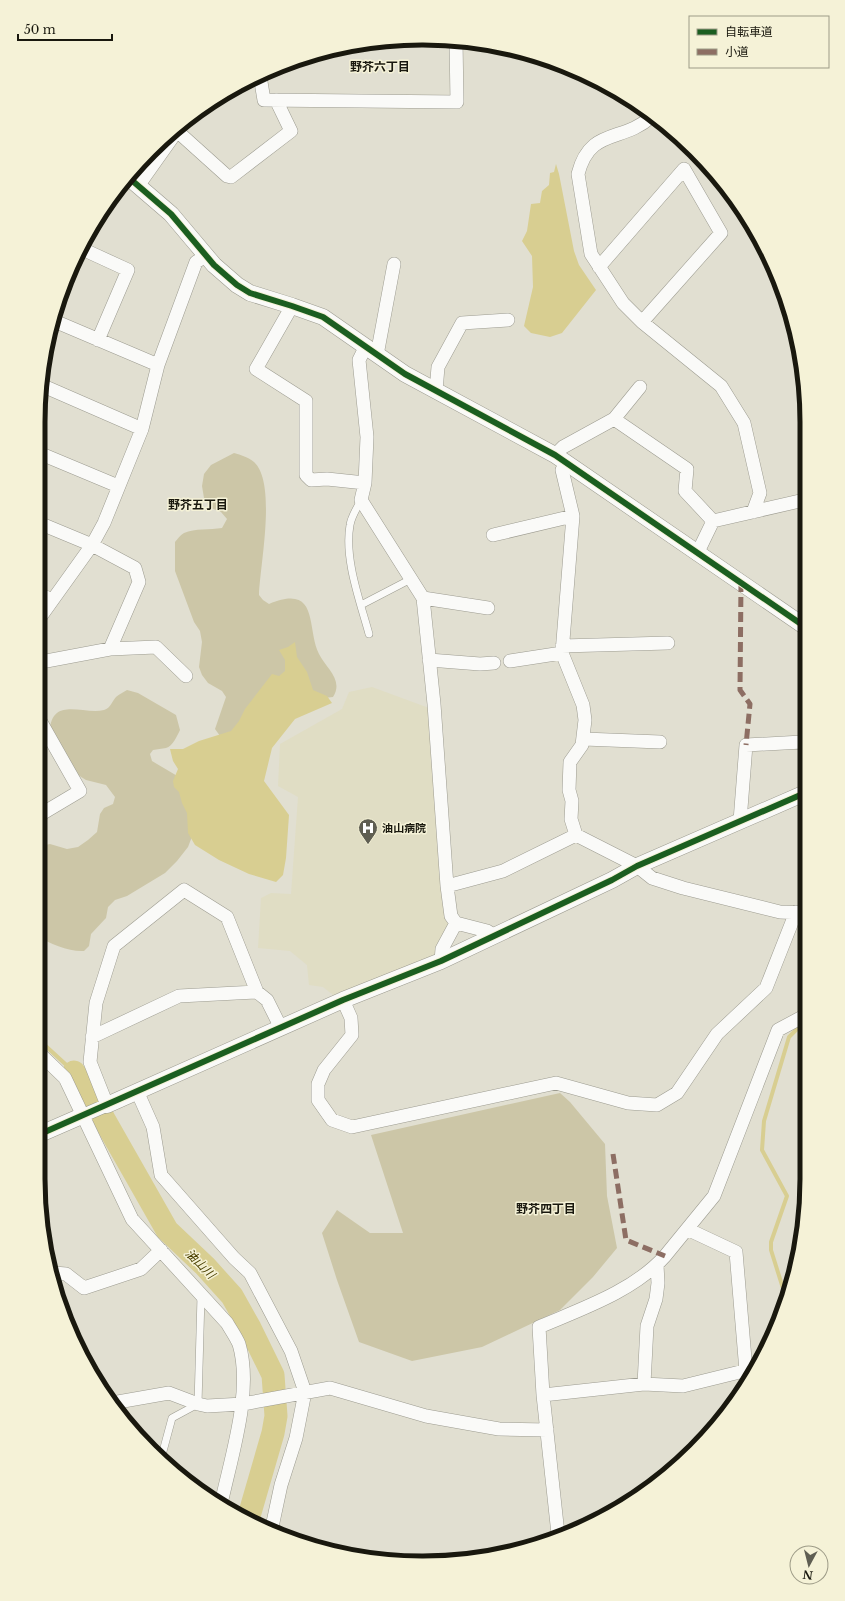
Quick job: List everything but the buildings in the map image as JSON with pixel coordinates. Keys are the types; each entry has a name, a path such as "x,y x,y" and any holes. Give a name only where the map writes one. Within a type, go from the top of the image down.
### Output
{"street":[{"path":"261,82 264,100 457,102 456,47"},
{"path":"180,134 227,176 231,176 291,131 276,100"},
{"path":"648,120 637,128 596,142 589,149 581,163 578,174 591,254 623,303 642,322 721,386 744,423 760,493 753,512"},
{"path":"149,163 133,182 171,214 206,256 226,277 237,285 250,293 323,317 371,352 405,374 561,460 800,623"},
{"path":"599,267 684,169 720,234 642,322"},
{"path":"87,251 128,270 98,340"},
{"path":"45,610 92,545 104,523 142,429 158,365 196,262 206,256"},
{"path":"394,264 371,352 359,360 366,437 365,483 361,500 423,598 447,886 451,916 456,923 487,931 495,936"},
{"path":"292,306 256,369 306,401 306,475 311,480 327,478 365,483"},
{"path":"436,391 438,367 462,323 508,320"},
{"path":"59,323 158,365"},
{"path":"640,387 614,419 563,447 561,460 562,470 573,516 562,650 583,705 585,720 584,739 582,745 570,762 569,790 572,801 570,820 576,835 637,866 652,878 683,888 780,912 800,912"},
{"path":"47,388 142,429"},
{"path":"614,419 687,469 685,491 713,521"},
{"path":"45,456 118,486"},
{"path":"713,521 800,501"},
{"path":"493,535 573,516"},
{"path":"697,554 713,521"},
{"path":"45,525 92,545 135,568 139,582 110,649"},
{"path":"45,597 52,600"},
{"path":"423,598 488,608"},
{"path":"510,661 562,650 668,644"},
{"path":"45,661 110,649 156,647 186,676"},
{"path":"429,660 480,664 494,663"},
{"path":"45,729 80,791 45,812"},
{"path":"584,739 660,742"},
{"path":"740,821 746,745 800,742"},
{"path":"45,1132 343,1000 440,961 612,880 637,866 800,795"},
{"path":"447,886 502,871 576,835"},
{"path":"106,1105 90,1062 96,1003 114,946 184,890 227,917 257,992 267,1000 280,1028"},
{"path":"343,1000 351,1018 352,1035 324,1070 318,1084 318,1100 332,1120 352,1127 556,1083 628,1103 657,1105 677,1092 717,1034 766,988 800,914"},
{"path":"440,961 442,949 456,923"},
{"path":"92,1037 179,996 257,992"},
{"path":"558,1531 543,1395 539,1327 613,1296 657,1265 688,1229 714,1196 778,1030 800,1018"},
{"path":"45,1059 65,1078 84,1115 132,1219 227,1323 238,1343 242,1359 243,1404 222,1498"},
{"path":"137,1091 153,1128 162,1175 234,1258 250,1273 291,1351 305,1392 296,1438 281,1485 273,1525"},
{"path":"688,1229 736,1252 749,1367"},
{"path":"57,1273 66,1274 84,1288 141,1270 161,1250"},
{"path":"644,1384 647,1326 656,1299 658,1282 657,1265"},
{"path":"543,1395 644,1384 683,1386 747,1371"},
{"path":"119,1402 170,1393 207,1406 243,1404 330,1388 426,1416 499,1429 547,1430"}],"lane":[{"path":"361,500 350,524 349,547 352,569 368,634"},
{"path":"361,605 411,579"},
{"path":"163,1452 172,1418 198,1404 201,1294"}],"shaded area":[{"path":"556,164 574,251 579,265 596,290 562,333 550,337 531,333 524,326 533,287 532,256 522,241 527,231 531,204 540,203 542,191 549,185 550,173 554,172"},
{"path":"234,453 247,457 254,462 261,473 265,487 266,525 259,595 269,604 285,599 296,599 304,604 311,621 315,644 322,659 333,674 336,691 333,697 315,699 288,676 249,717 223,740 215,729 226,697 222,691 208,683 202,675 199,667 202,642 200,631 194,622 175,571 175,542 180,536 188,531 222,528 227,519 221,512 211,508 204,498 202,486 204,474 211,465"},
{"path":"295,642 297,657 307,672 313,690 327,696 332,703 295,719 272,748 264,781 289,815 286,858 283,875 276,882 249,874 219,860 195,845 188,833 187,813 179,792 174,787 173,781 178,769 173,761 170,749 183,749 199,741 231,731 239,721 245,709 272,674 279,676 285,671 285,660 279,650 288,647"},
{"name":"油山病院","path":"372,687 429,708 449,931 447,938 434,955 337,998 323,987 309,985 307,965 290,951 258,948 261,898 271,893 291,894 298,797 278,786 280,744 342,709 349,692"},
{"path":"127,690 138,693 176,715 180,730 171,745 153,750 150,754 152,761 179,777 193,834 188,847 165,873 127,896 115,900 108,907 106,918 91,934 89,946 84,951 66,949 45,940 45,845 50,844 67,849 78,847 97,832 100,814 104,808 113,804 115,797 106,785 86,780 78,775 50,728 57,713 71,709 96,711 104,710 110,706 117,696"},
{"path":"560,1093 570,1102 605,1144 607,1196 617,1248 593,1277 560,1310 482,1347 412,1361 359,1342 322,1233 337,1210 370,1233 403,1233 371,1135"}],"waterway":[{"path":"783,1289 771,1250 771,1242 787,1196 762,1150 764,1121 789,1037 800,1027"},
{"name":"油山川","path":"45,1045 74,1072"},
{"name":"油山川","path":"74,1072 88,1091 167,1230 205,1266 232,1296 250,1328 273,1375 276,1416 273,1433 250,1514"}],"marked path":[{"path":"741,582 740,690 750,704 746,745"},
{"path":"613,1154 626,1240 665,1256"}],"cycle path":[{"path":"133,181 171,214 214,265 237,285 250,293 323,317 405,374 555,455 800,623"},
{"path":"45,1132 343,1000 441,961 612,880 637,866 800,795"}],"place":[{"name":"油山病院","path":"368,845"}],"district":[{"name":"野芥六丁目","path":"380,67"},
{"name":"野芥五丁目","path":"198,505"},
{"name":"野芥四丁目","path":"546,1209"}]}
